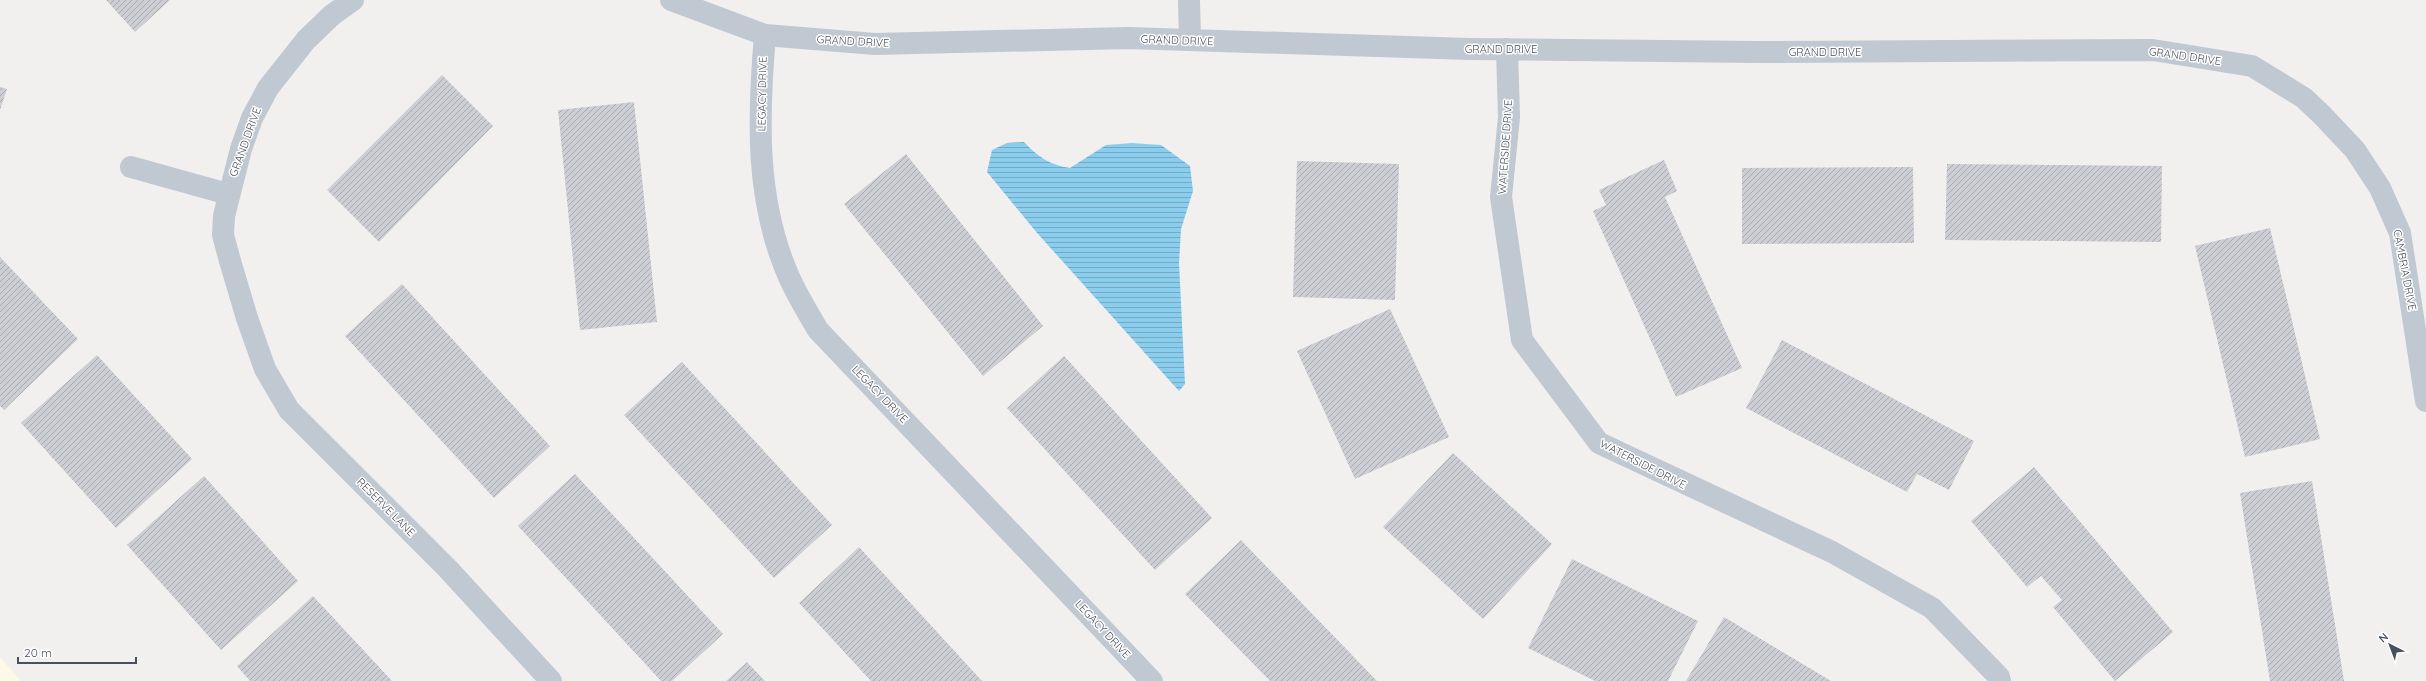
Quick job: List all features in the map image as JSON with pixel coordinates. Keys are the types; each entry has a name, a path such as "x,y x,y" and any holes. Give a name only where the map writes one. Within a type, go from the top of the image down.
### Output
{"street":[{"name":"GRAND DRIVE","path":"247,318 223,235 228,194 250,124 268,88 306,40 332,15 353,0"},
{"name":"GRAND DRIVE","path":"671,0 765,35 875,44 1128,38 1450,49 1757,52 2153,50 2252,66 2304,98 2322,115"},
{"path":"1189,0 1190,40"},
{"name":"LEGACY DRIVE","path":"765,35 760,101 762,182 771,229 789,277 818,330 1152,681"},
{"name":"WATERSIDE DRIVE","path":"1507,49 1509,117 1501,197 1522,340 1599,443 1832,552 1932,608 1999,677 2000,681"},
{"name":"CAMBRIA DRIVE","path":"2322,115 2355,150 2380,188 2400,233 2426,401"},
{"path":"131,167 228,194"},
{"name":"RESERVE LANE","path":"247,318 265,369 289,410 448,569 551,681"}],"shaded area":[{"path":"0,657 21,681 0,681"}],"water":[{"path":"1024,142 1045,160 1063,167 1070,168 1106,145 1132,143 1161,145 1190,166 1193,191 1181,229 1179,263 1185,384 1179,391 1038,234 987,172 992,150 1007,143"}],"building":[{"path":"106,0 170,0 135,32"},
{"path":"442,75 493,126 379,242 327,190"},
{"path":"0,87 7,89 0,110"},
{"path":"634,102 657,322 580,330 558,110"},
{"path":"906,154 1043,326 983,376 844,204"},
{"path":"1664,160 1677,191 1665,197 1742,368 1676,397 1593,211 1606,205 1599,190"},
{"path":"1297,161 1399,164 1395,300 1293,297"},
{"path":"1947,164 2162,166 2161,242 1945,240"},
{"path":"1913,167 1914,243 1742,244 1742,168"},
{"path":"2270,228 2320,439 2245,457 2195,246"},
{"path":"0,257 78,339 4,410 0,406"},
{"path":"402,284 550,446 494,498 345,336"},
{"path":"1390,309 1449,437 1355,479 1297,351"},
{"path":"1782,340 1974,441 1949,490 1917,474 1907,492 1746,408"},
{"path":"97,355 192,459 116,528 21,423"},
{"path":"1064,356 1212,518 1155,570 1007,408"},
{"path":"682,362 832,525 774,578 624,415"},
{"path":"1453,453 1552,544 1483,619 1383,527"},
{"path":"2034,467 2173,632 2115,681 2053,607 2062,600 2041,576 2027,587 1971,521"},
{"path":"575,474 723,634 672,681 661,681 518,526"},
{"path":"204,476 298,581 221,650 127,545"},
{"path":"2312,481 2344,681 2270,681 2240,493"},
{"path":"1241,540 1377,681 1270,681 1185,594"},
{"path":"859,547 982,681 871,681 799,603"},
{"path":"1572,559 1698,621 1668,681 1595,681 1528,648"},
{"path":"313,596 392,681 250,681 237,666"},
{"path":"1724,617 1831,681 1686,681"},
{"path":"747,662 765,681 726,681"}]}
